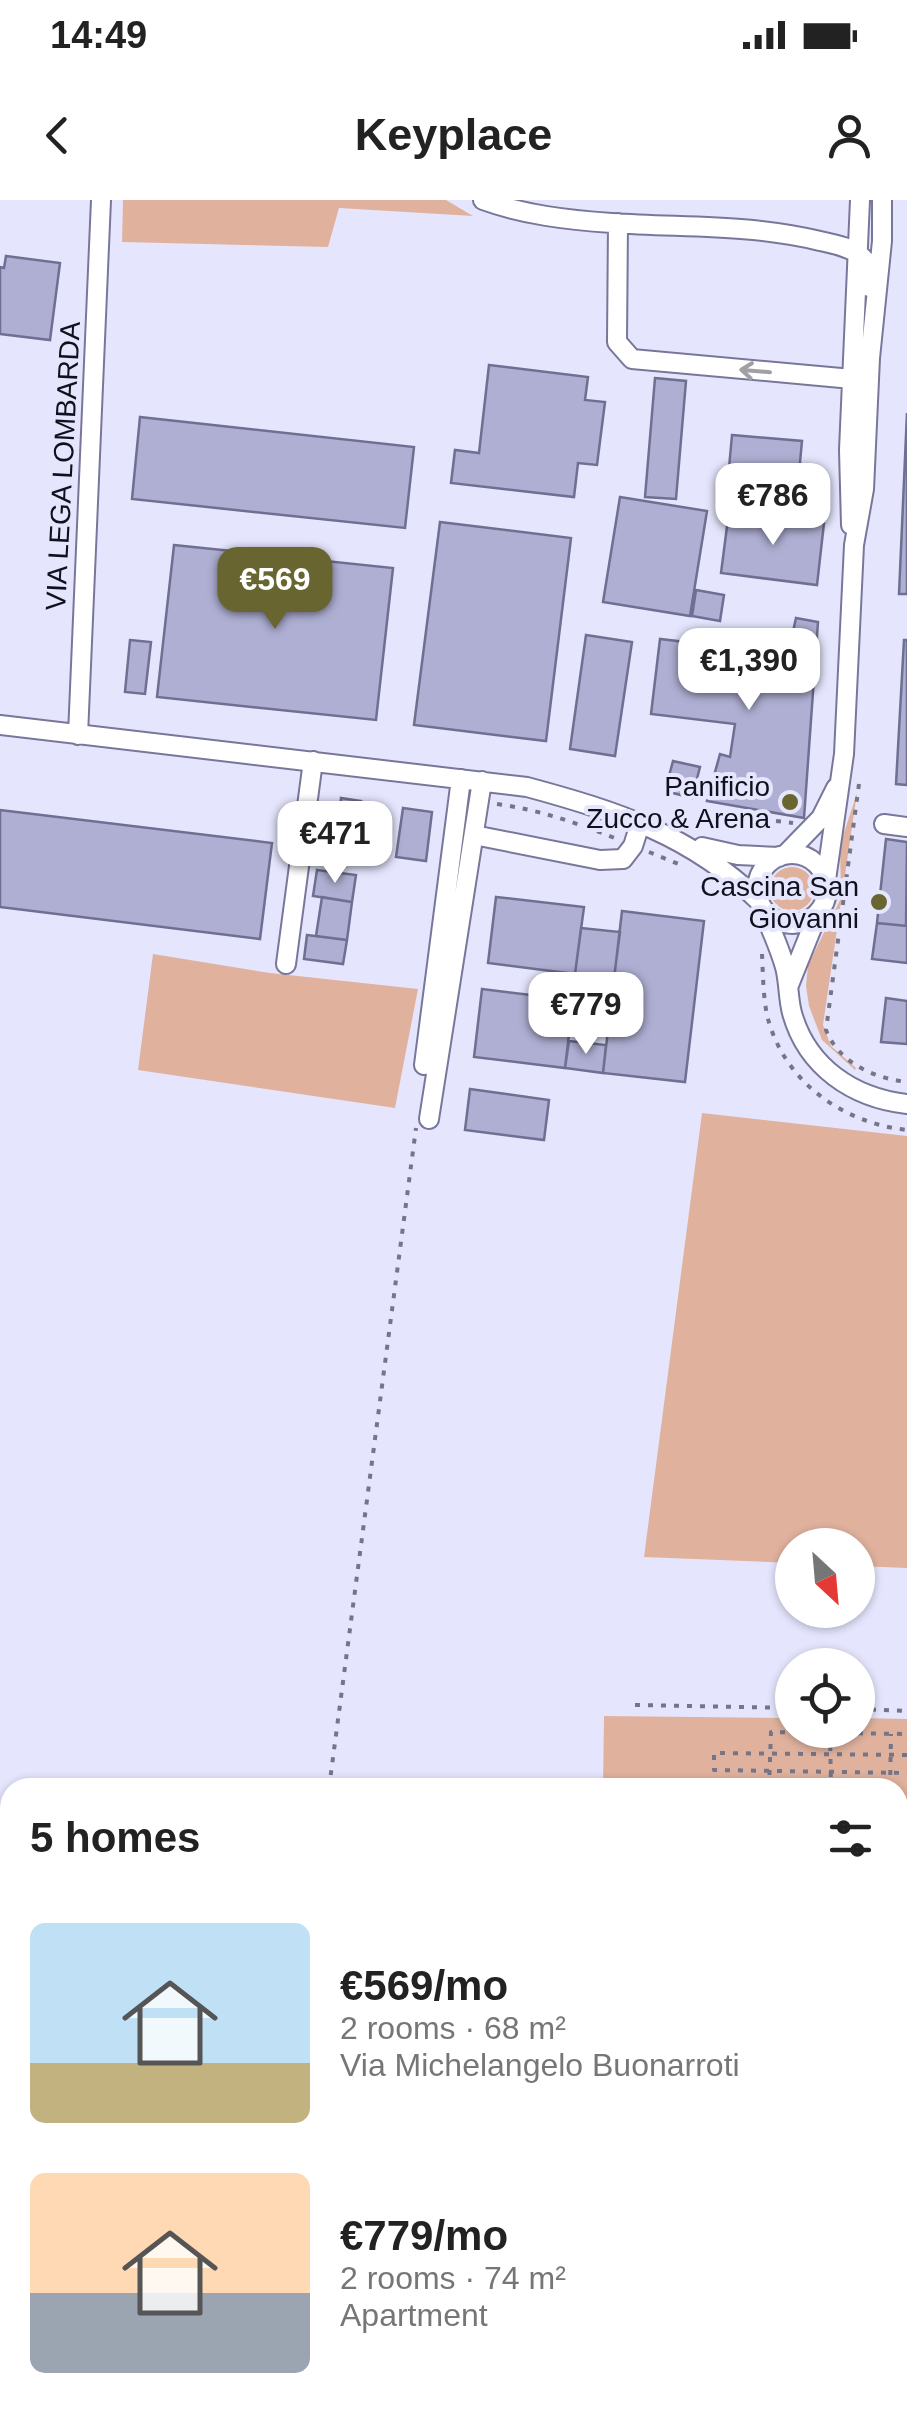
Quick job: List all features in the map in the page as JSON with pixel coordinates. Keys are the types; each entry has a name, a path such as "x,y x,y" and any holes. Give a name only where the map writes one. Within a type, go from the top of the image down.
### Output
{"street":[{"name":"VIA LEGA LOMBARDA","path":"78,735 102,200"},
{"path":"482,200 533,214 618,223 761,228 835,245 858,254 869,267 868,318 872,342"},
{"path":"854,545 849,495 860,200"},
{"path":"858,254 870,240 878,200"},
{"path":"789,986 826,900 827,856 838,813 854,545 864,489 872,342 880,278 878,200"},
{"path":"618,223 617,342 632,360 852,380 860,390 867,428"},
{"path":"0,725 527,787 597,806 682,842 710,858 777,921 791,924 818,913"},
{"path":"286,964 313,761"},
{"path":"840,778 821,818 782,856 769,863 759,877 761,905 789,986 792,1013 808,1051 833,1077 864,1094 907,1104"},
{"path":"424,1065 461,779"},
{"path":"422,1124 482,781"},
{"path":"474,835 600,860 623,859 634,846 640,824"},
{"path":"884,824 907,827"},
{"path":"682,842 738,855 809,859 826,880"}],"path":[{"path":"479,802 530,808 567,819 691,870"},
{"path":"854,832 826,1030 834,1046 855,1066 889,1080 907,1082"},
{"path":"762,951 768,1018 786,1061 807,1086 834,1106 859,1120 907,1130"},
{"path":"331,1778 422,1124"},
{"path":"636,1705 775,1708"},
{"path":"875,1710 907,1710"},
{"path":"770,1778 771,1732 775,1732"},
{"path":"875,1734 907,1734"},
{"path":"890,1778 891,1734"},
{"path":"830,1748 831,1778"},
{"path":"907,1755 714,1752 714,1770 907,1773"}],"shaded area":[{"path":"123,200 446,200 473,216 339,208 328,247 122,242"},
{"path":"857,793 823,1025 831,1046 855,1070 822,1040 806,986 808,965 841,898 840,845"},
{"path":"792,867 808,873 814,889 808,905 792,911 776,905 770,889 776,873"},
{"path":"153,954 270,973 418,989 395,1108 138,1070"},
{"path":"702,1113 907,1136 907,1568 875,1567 875,1528 775,1528 775,1562 644,1557"},
{"path":"604,1716 775,1718 775,1748 875,1748 875,1718 907,1719 907,1778 603,1778"}],"building":[{"path":"6,256 60,263 50,340 0,334 0,267 4,268"},
{"path":"489,365 588,377 585,400 605,402 597,465 578,463 574,497 451,483 455,450 479,453"},
{"path":"655,378 686,381 676,499 645,497"},
{"path":"907,413 907,594 899,594"},
{"path":"140,417 414,447 405,528 132,499"},
{"path":"732,435 802,441 799,473 729,468"},
{"path":"729,468 799,473 797,501 727,495"},
{"path":"620,497 707,511 690,616 603,602"},
{"path":"729,511 824,523 817,585 721,573"},
{"path":"440,522 571,538 546,741 414,725"},
{"path":"174,545 393,568 376,720 157,697"},
{"path":"696,590 724,595 720,621 692,616"},
{"path":"796,618 818,622 804,818 707,801 720,754 730,757 735,724 651,714 660,639 753,650 754,636 791,641"},
{"path":"586,635 632,642 615,756 570,749"},
{"path":"130,640 151,642 145,694 125,692"},
{"path":"907,640 907,785 896,784"},
{"path":"673,761 700,767 692,798 665,791"},
{"path":"341,798 361,801 355,847 335,844 336,835 317,832 321,806 340,809"},
{"path":"403,808 432,812 426,861 396,857"},
{"path":"0,810 272,843 260,939 0,907"},
{"path":"886,839 907,842 906,926 877,923"},
{"path":"317,870 356,875 352,902 313,896"},
{"path":"322,897 352,902 347,940 316,936"},
{"path":"496,897 584,907 575,974 488,963"},
{"path":"622,911 704,921 685,1082 603,1073"},
{"path":"877,923 907,926 907,963 872,959"},
{"path":"581,928 620,932 614,978 575,974"},
{"path":"307,935 347,940 343,964 304,959"},
{"path":"482,989 573,1000 565,1068 474,1057"},
{"path":"886,998 907,1001 907,1044 881,1042"},
{"path":"569,1041 606,1045 603,1073 565,1068"},
{"path":"470,1089 549,1100 544,1140 465,1130"}],"place":[{"name":"Panificio Zucco & Arena","path":"790,802"},
{"name":"Cascina San Giovanni","path":"879,902"}]}
